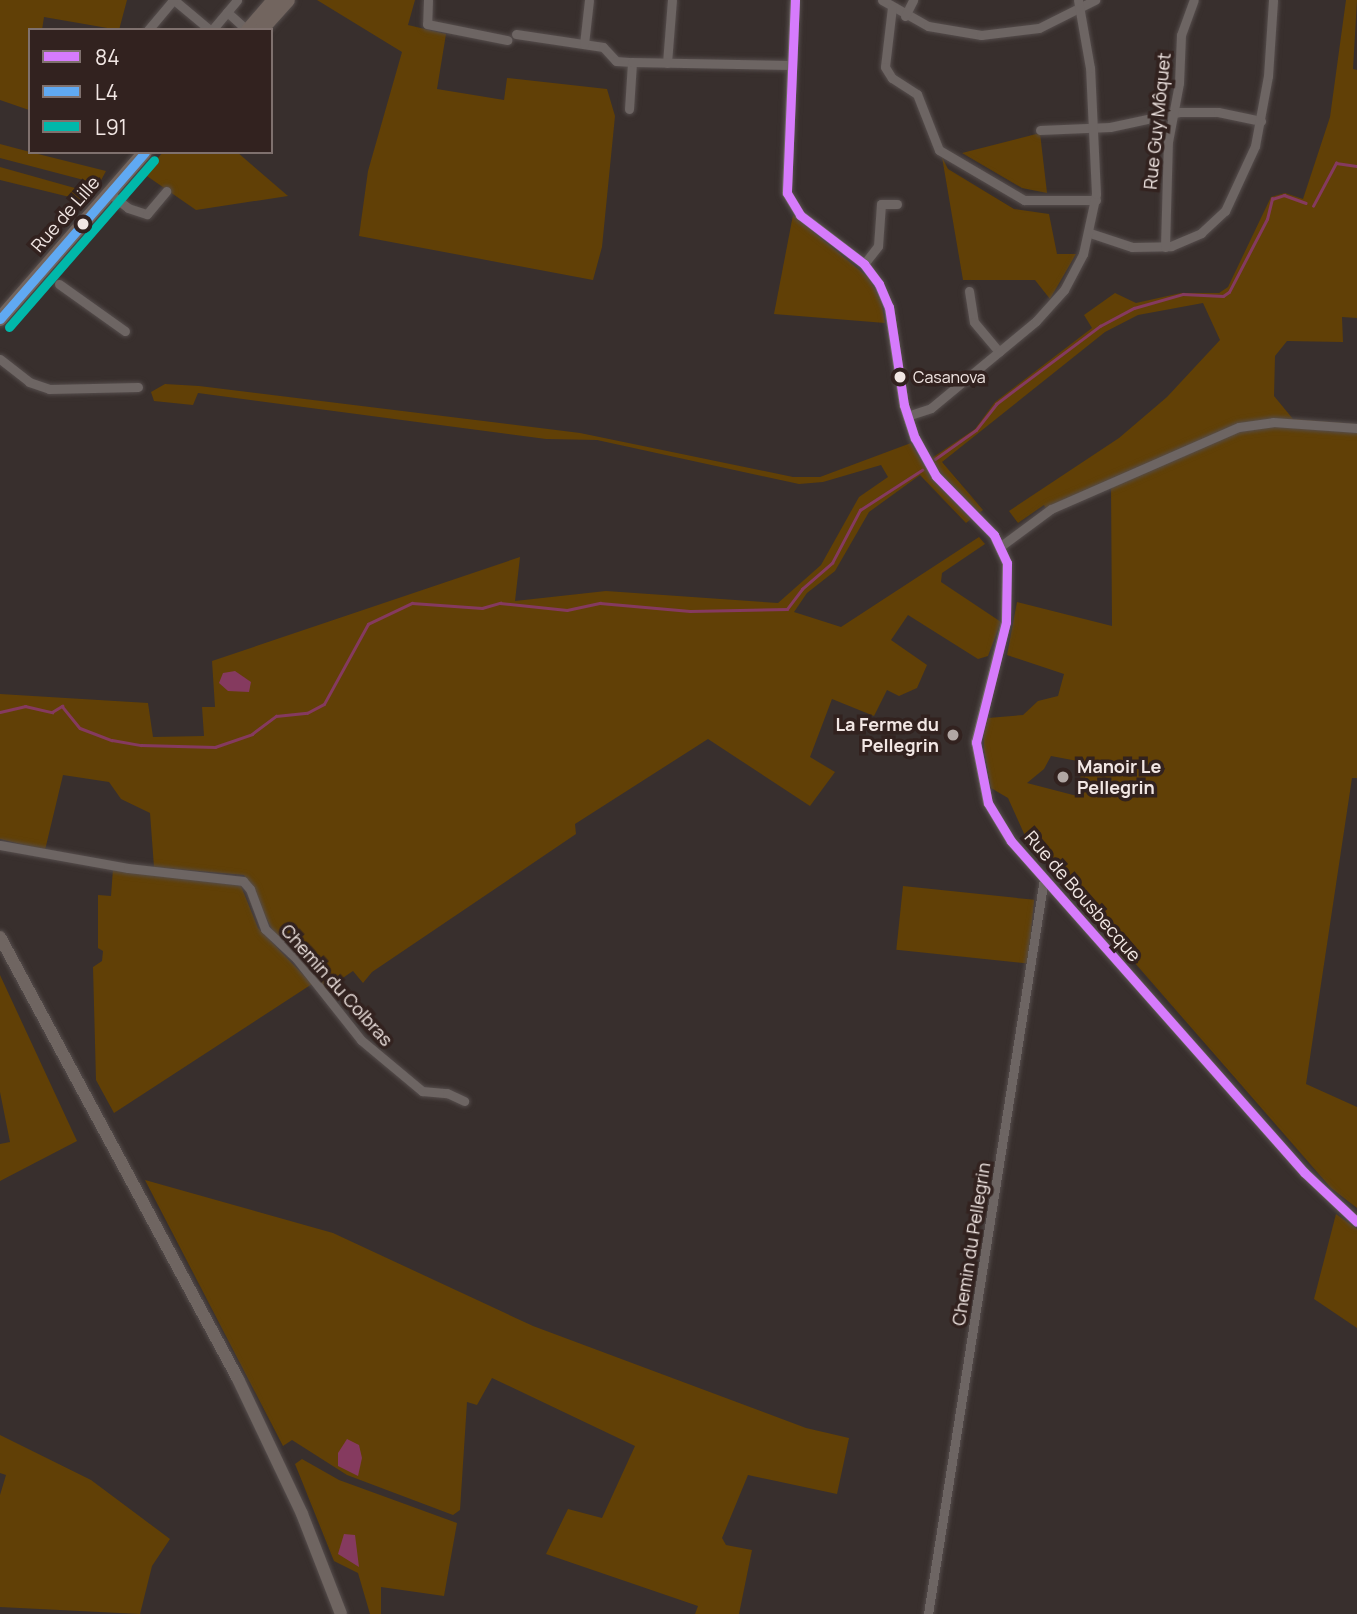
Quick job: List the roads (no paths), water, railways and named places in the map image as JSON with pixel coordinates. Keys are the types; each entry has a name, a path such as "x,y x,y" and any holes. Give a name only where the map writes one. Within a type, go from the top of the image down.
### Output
{"main road":[{"path":"249,28 274,0"},
{"path":"263,28 288,0"},
{"name":"Rue de Lille","path":"2,309 50,277 109,193 143,154"},
{"path":"0,937 250,1403 307,1524 341,1614"}],"street":[{"path":"150,28 173,0 208,28"},
{"path":"213,28 237,0"},
{"path":"428,0 426,23 507,40"},
{"path":"584,44 589,0"},
{"path":"667,63 672,0"},
{"path":"795,0 790,65 787,193 800,215 863,264 887,302 907,415 933,472 1001,546 1051,509 1239,427 1273,422 1357,428"},
{"path":"882,0 905,16 943,31 988,35 1033,30 1079,5 1095,0"},
{"path":"905,16 913,0"},
{"name":"Rue Guy Môquet","path":"1165,247 1167,159 1181,35 1194,0"},
{"path":"1090,233 1132,247 1165,247 1196,236 1225,211 1248,169 1261,121 1273,0"},
{"path":"907,415 932,408 999,352 1060,295 1090,233 1096,200 1093,128 1079,5"},
{"path":"892,7 885,67 892,78 917,94 939,150 1024,200 1096,200"},
{"path":"227,12 245,28"},
{"path":"516,34 604,47 616,61 790,65"},
{"path":"629,109 632,62"},
{"path":"1040,130 1093,128 1174,112 1218,113 1261,121"},
{"path":"109,193 128,208 146,214 166,191"},
{"path":"863,264 878,246 881,204 897,204"},
{"path":"50,277 125,331"},
{"path":"969,291 974,322 999,352"},
{"path":"0,359 29,382 48,389 138,387"},
{"name":"Rue de Bousbecque","path":"1001,546 1008,572 1008,609 977,731 978,766 998,822 1044,878 1315,1184 1357,1222"},
{"name":"Chemin du Colbras","path":"0,845 142,870 243,881 250,889 265,929 296,958 361,1040 422,1091 447,1093 464,1101"},
{"name":"Chemin du Pellegrin","path":"928,1614 1044,878"}],"waterway":[{"path":"1313,206 1336,163 1357,166"},
{"path":"935,459 976,430 996,404 1100,326 1134,308 1183,294 1223,296 1229,292 1267,219 1272,199 1284,195 1306,203"},
{"path":"0,712 25,706 52,712 62,706 80,728 112,740 141,745 215,747 252,734 276,716 307,713 324,704 368,624 412,603 482,608 500,603 567,610 600,603 690,611 787,609 802,589 832,563 860,510 922,470"}],"place":[{"name":"Casanova","path":"900,377"},
{"name":"La Ferme du Pellegrin","path":"953,735"},
{"name":"Manoir Le Pellegrin","path":"1063,777"}]}
